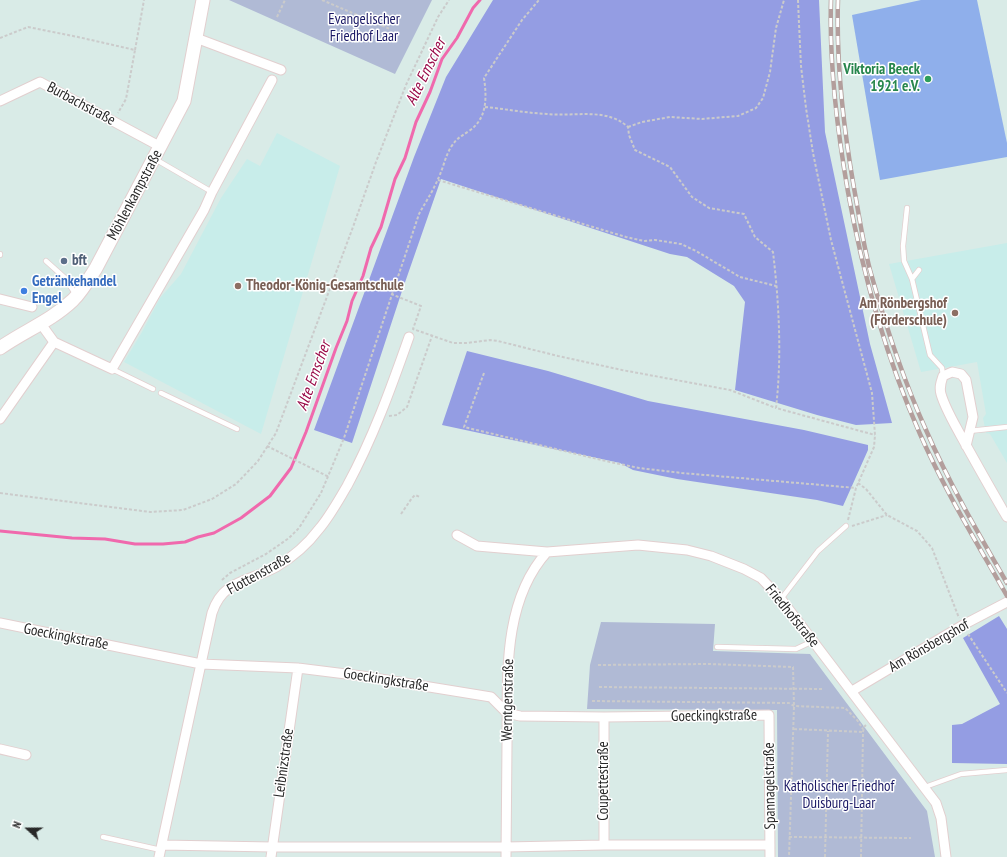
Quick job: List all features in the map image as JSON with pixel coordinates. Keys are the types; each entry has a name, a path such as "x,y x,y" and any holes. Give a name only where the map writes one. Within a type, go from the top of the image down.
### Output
{"street":[{"name":"Möhlenkampstraße","path":"0,348 60,311 82,289 96,268 184,102 203,0"},
{"path":"196,38 281,70"},
{"path":"41,324 54,342 112,369 204,210 212,192 272,80"},
{"name":"Burbachstraße","path":"0,101 40,82 161,147"},
{"path":"0,299 32,307"},
{"name":"Flottenstraße","path":"161,851 212,613 219,598 226,590 234,585 262,574 286,560 309,541 332,511 345,490 366,449 381,414 409,337"},
{"path":"0,418 54,342"},
{"path":"966,446 973,417 966,380 961,374 952,372 943,376 940,384 941,393 952,420 966,446 1007,517"},
{"name":"Friedhofstraße","path":"457,535 477,546 547,552 638,545 687,550 711,556 744,569 761,578 781,599 936,803 941,818 946,857"},
{"name":"Werntgenstraße","path":"506,857 507,681 510,648 514,621 520,599 537,564 547,552"},
{"name":"Am Rönsbergshof","path":"852,692 963,624 1007,602"},
{"name":"Goeckingkstraße","path":"0,623 201,664 298,668 362,676 491,697 508,713 520,716 604,717 769,715"},
{"name":"Leibnizstraße","path":"271,857 298,668"},
{"name":"Spannagelstraße","path":"769,715 770,857"},
{"name":"Coupettestraße","path":"604,717 604,845"},
{"path":"0,750 26,755"},
{"path":"161,851 272,847 770,845"}],"lane":[{"path":"155,159 212,192"},
{"path":"907,208 903,246 904,261 912,279 930,355 942,368 943,376"},
{"path":"46,261 65,278 76,296"},
{"path":"912,279 919,270"},
{"path":"112,369 153,389"},
{"path":"161,393 237,429"},
{"path":"969,431 1007,427"},
{"path":"781,599 818,551 846,526"},
{"path":"717,647 796,649 813,641"},
{"path":"925,788 961,774 1007,770"},
{"path":"103,837 161,851"}],"path":[{"path":"114,121 126,99 144,0"},
{"path":"277,18 284,0"},
{"path":"322,0 390,29"},
{"path":"0,493 150,512 183,510 212,500 236,484 258,461 276,434 376,162 406,85 438,17 449,0"},
{"path":"220,584 230,573 266,554 294,533 310,513 329,477 344,438 419,214 438,180 450,149 458,138 470,131 478,123 485,107 486,93 484,78 522,20 539,0"},
{"path":"628,126 670,117 702,119 738,116 756,108 763,98 770,72 776,28 784,0"},
{"path":"798,0 801,66 813,153 831,240 872,393 875,435 874,448 856,488 846,526 854,526 887,515"},
{"path":"0,38 28,27 78,36 136,50"},
{"path":"485,107 548,114 602,114 621,120 628,126 629,135 635,150 670,166 692,198 709,208 744,214 755,237 773,252 779,337 779,382 776,408"},
{"path":"438,180 626,237 644,241 655,240 681,244 696,250 740,277 776,286"},
{"path":"391,294 421,306 413,328 447,341 460,344 490,340 622,370 730,390 776,408 875,435"},
{"path":"381,414 389,416 397,415 407,407 432,336"},
{"path":"484,373 464,427 639,468 856,488"},
{"path":"268,446 329,477"},
{"path":"858,483 866,489 887,515 917,531 932,548 959,617 1007,692"},
{"path":"401,514 415,495 420,497"},
{"path":"599,687 824,689"},
{"path":"861,857 863,732 864,727 873,720"},
{"path":"794,729 863,732"},
{"path":"825,857 828,731"},
{"path":"789,837 911,838"}],"shaded area":[{"path":"493,0 819,0 825,132 870,344 892,423 856,425 817,415 735,390 745,302 734,286 687,257 670,254 441,179 352,443 314,430 414,157 446,77"},
{"name":"Viktoria Beeck 1921 e.V.","path":"921,0 977,0 1007,143 1007,157 880,180 852,15"},
{"name":"Theodor-König-Gesamtschule","path":"277,133 340,166 261,434 124,362 160,298 181,274 221,198 247,159 260,166"},
{"name":"Am Rönbergshof (Förderschule)","path":"1007,243 1007,463 990,434 986,433 983,418 986,414 977,362 921,372 889,264"},
{"path":"467,351 548,371 648,401 804,430 868,445 868,450 843,506 817,500 677,479 633,470 620,463 442,425"},
{"path":"999,616 1007,629 1007,764 952,763 952,725 962,724 1000,704 963,638"}],"green space":[{"name":"Evangelischer Friedhof Laar","path":"229,0 432,0 395,74"},
{"name":"Katholischer Friedhof Duisburg-Laar","path":"601,622 715,624 713,651 810,654 927,811 935,857 778,857 777,710 587,709 590,665"}],"waterway":[{"name":"Alte Emscher","path":"0,531 72,538 105,539 135,544 185,542 214,533 241,518 270,496 291,468 306,432 347,321 352,301 363,276 371,248 381,227 395,179 405,158 416,122 430,92 442,59 457,38 473,8 480,0"}],"railway":[{"path":"831,0 831,48 840,144 854,223 868,285 886,345 920,434 940,476 1007,596"},
{"path":"838,0 838,47 841,94 854,188 870,270 888,331 902,371 926,430 954,489 1007,583"}],"place":[{"name":"Viktoria Beeck 1921 e.V.","path":"928,79"},
{"name":"bft","path":"64,261"},
{"name":"Theodor-König-Gesamtschule","path":"238,286"},
{"name":"Getränkehandel Engel","path":"24,291"},
{"name":"Am Rönbergshof (Förderschule)","path":"955,313"}]}
